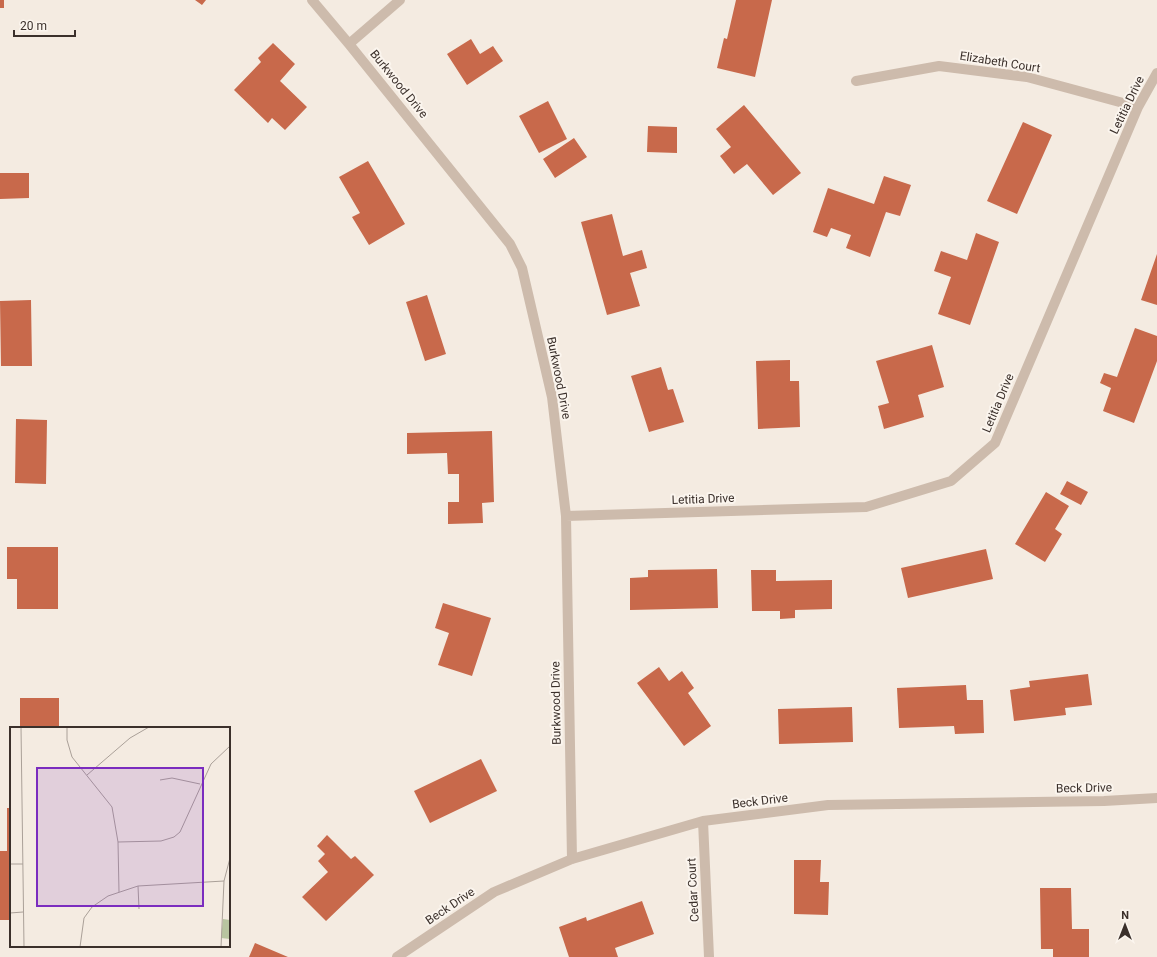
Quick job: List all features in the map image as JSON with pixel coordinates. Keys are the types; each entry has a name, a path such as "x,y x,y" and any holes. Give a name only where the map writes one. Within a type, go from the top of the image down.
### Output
{"street":[{"name":"Burkwood Drive","path":"312,0 510,244 522,268 552,397 566,516 572,859"},
{"path":"349,44 400,0"},
{"name":"Elizabeth Court","path":"856,81 939,66 1027,77 1138,107"},
{"name":"Letitia Drive","path":"566,516 866,507 951,481 995,443 1138,107 1157,73"},
{"name":"Beck Drive","path":"397,957 494,892 572,859 703,821 828,805 1096,801 1157,798"},
{"name":"Cedar Court","path":"703,821 710,957"}],"building":[{"path":"0,0 4,0 4,8 0,8"},
{"path":"195,0 206,0 202,5"},
{"path":"736,0 772,0 755,77 717,68 724,38 727,39"},
{"path":"471,39 480,54 493,46 503,61 467,85 447,54"},
{"path":"273,43 295,64 280,81 307,107 285,130 272,118 268,123 234,90 261,62 258,58"},
{"path":"548,101 567,139 539,153 519,116"},
{"path":"744,105 801,173 773,195 747,164 734,174 720,156 731,147 716,129"},
{"path":"1023,122 1052,135 1017,214 987,201"},
{"path":"648,126 677,127 677,153 647,152"},
{"path":"574,138 587,157 555,178 543,159"},
{"path":"368,161 405,224 369,245 352,217 360,213 339,177"},
{"path":"0,173 29,173 29,198 0,199"},
{"path":"884,176 911,185 900,216 886,212 870,257 846,248 851,235 831,228 827,237 813,232 828,188 874,204"},
{"path":"612,214 623,256 642,250 647,268 630,273 640,306 607,315 581,222"},
{"path":"976,233 999,242 970,325 938,314 951,277 934,271 941,251 967,260"},
{"path":"1157,254 1157,305 1141,300"},
{"path":"427,295 446,354 425,361 406,302"},
{"path":"31,300 32,366 1,366 0,301"},
{"path":"1135,328 1157,336 1157,361 1134,423 1103,411 1111,388 1100,383 1104,373 1117,377"},
{"path":"932,345 944,387 918,395 924,417 884,429 878,406 889,403 876,361"},
{"path":"790,360 790,381 799,381 800,427 758,429 756,361"},
{"path":"661,367 668,390 673,389 684,422 649,432 631,376"},
{"path":"16,419 47,420 46,484 15,483"},
{"path":"492,431 494,502 482,503 483,523 448,524 448,502 459,502 459,474 448,474 447,453 407,454 407,433"},
{"path":"1067,481 1088,492 1081,505 1060,494"},
{"path":"1046,492 1069,506 1055,529 1062,534 1045,562 1015,544"},
{"path":"7,547 58,547 58,609 17,609 17,579 7,579"},
{"path":"986,549 993,579 908,598 901,568"},
{"path":"717,569 718,608 630,610 630,578 648,577 648,570"},
{"path":"751,570 776,570 776,581 832,580 832,609 795,610 795,618 780,619 780,611 752,611"},
{"path":"443,603 491,618 472,676 438,665 449,633 435,628"},
{"path":"659,667 669,681 682,671 694,688 688,693 711,726 684,746 637,683"},
{"path":"1088,674 1092,705 1065,708 1066,715 1014,721 1010,690 1030,687 1029,681"},
{"path":"966,685 967,700 983,700 984,733 955,734 954,726 899,728 897,688"},
{"path":"20,698 59,698 59,727 20,727"},
{"path":"852,707 853,742 779,744 778,709"},
{"path":"481,759 497,791 430,823 414,791"},
{"path":"7,808 10,808 10,920 0,920 0,851 7,851"},
{"path":"327,835 351,859 355,856 374,875 326,921 302,897 328,872 318,861 325,854 317,846"},
{"path":"794,860 821,860 820,882 829,882 828,915 794,914"},
{"path":"1040,888 1071,888 1072,929 1089,929 1089,957 1053,957 1053,949 1041,949"},
{"path":"642,901 654,934 615,948 618,957 569,957 559,927 586,917 587,921"},
{"path":"255,943 288,957 249,957"}]}
